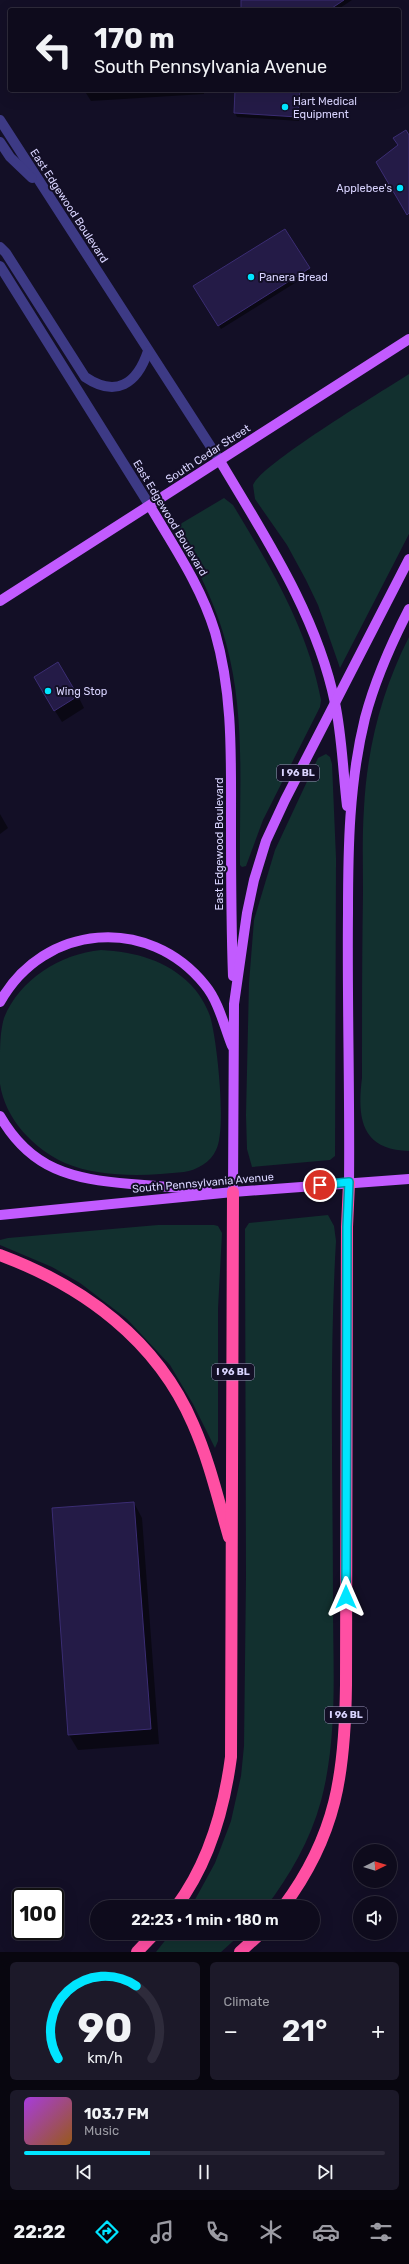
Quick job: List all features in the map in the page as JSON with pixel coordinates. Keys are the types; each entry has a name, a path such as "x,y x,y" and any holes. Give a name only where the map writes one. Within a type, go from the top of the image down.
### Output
{"highway":[{"name":"I 96 BL","path":"288,1900 303,1878 322,1841 334,1807 344,1756 346,1693 347,1227 349,1182"},
{"name":"I 96 BL","path":"180,1900 192,1882 220,1820 231,1757 233,1552 233,1192"},
{"path":"0,1255 69,1286 110,1314 148,1350 177,1393 193,1423 209,1466 233,1552"},
{"path":"137,1952 148,1940"},
{"path":"240,1952 253,1940"}],"main road":[{"name":"South Cedar Street","path":"0,601 409,339"},
{"name":"East Edgewood Boulevard","path":"220,461 273,550 300,603 320,653 335,703 349,824"},
{"name":"East Edgewood Boulevard","path":"150,506 186,566 199,592 215,632 226,680 231,735 231,917 234,1004"},
{"name":"I 96 BL","path":"233,1192 235,1054 234,1004 247,913 261,854 285,800 409,560"},
{"name":"I 96 BL","path":"349,1182 347,966 349,824 358,749 369,705 390,648 409,609"},
{"path":"0,1002 13,982 24,971 48,953 63,945 100,936 137,940 168,953 200,979 213,996 235,1054"},
{"path":"0,1116 17,1141 31,1154 51,1168 70,1175 103,1182 233,1192"},
{"name":"South Pennsylvania Avenue","path":"0,1215 233,1192 349,1182 409,1179"}],"street":[{"name":"East Edgewood Boulevard","path":"0,120 41,186 220,461"},
{"path":"0,142 10,157 41,186"},
{"path":"0,247 6,253 85,377 98,385 112,387 131,382 142,368 148,351"},
{"name":"East Edgewood Boulevard","path":"0,266 150,506"}],"green space":[{"path":"409,374 409,534 340,668 318,605 287,545 255,499 253,485 261,475 277,461 299,445"},
{"path":"224,498 233,505 261,551 286,599 307,648 321,700 320,707 263,820 246,866 242,867 240,865 239,726 232,670 226,643 213,604 194,562 182,544 177,529 182,523"},
{"path":"409,637 409,1151 393,1149 381,1145 372,1138 366,1129 360,1106 362,1078 363,819 368,763 372,742 384,699 399,657"},
{"path":"326,754 330,757 332,764 336,858 335,1156 330,1160 252,1167 247,1149 246,1115 249,983 254,920 275,850 318,758"},
{"path":"101,950 138,955 161,963 182,976 202,999 210,1016 213,1028 218,1063 221,1105 221,1124 216,1150 211,1158 203,1165 184,1172 139,1175 124,1175 79,1168 65,1163 42,1150 23,1131 8,1109 0,1084 0,1045 4,1018 11,1004 20,991 43,971 71,957 86,952"},
{"path":"328,1215 334,1226 336,1241 332,1377 334,1678 332,1728 326,1777 316,1816 305,1844 291,1870 271,1900 195,1900 215,1863 231,1821 241,1776 244,1746 246,1578 245,1229 249,1223"},
{"path":"158,1225 214,1225 218,1226 222,1233 218,1309 218,1441 215,1448 193,1404 170,1365 127,1319 80,1283 52,1267 0,1245 0,1240 8,1238"},
{"path":"165,1940 234,1940 221,1952 156,1952"}],"building":[{"path":"241,0 344,0 332,8 241,8"},
{"path":"235,92 300,92 298,117 234,113"},
{"name":"Applebee's","path":"406,130 409,135 409,213 407,215 376,162 398,145 393,138"},
{"name":"Panera Bread","path":"285,229 310,268 218,326 193,286"},
{"path":"58,662 78,696 54,711 34,677"},
{"path":"134,1502 151,1729 68,1735 52,1508"}],"place":[{"name":"Hart Medical Equipment","path":"285,107"},
{"name":"Applebee's","path":"400,188"},
{"name":"Panera Bread","path":"251,277"},
{"name":"Wing Stop","path":"48,691"}],"route":[{"path":"320,1185 349,1182 347,1227 346,1597"}]}
